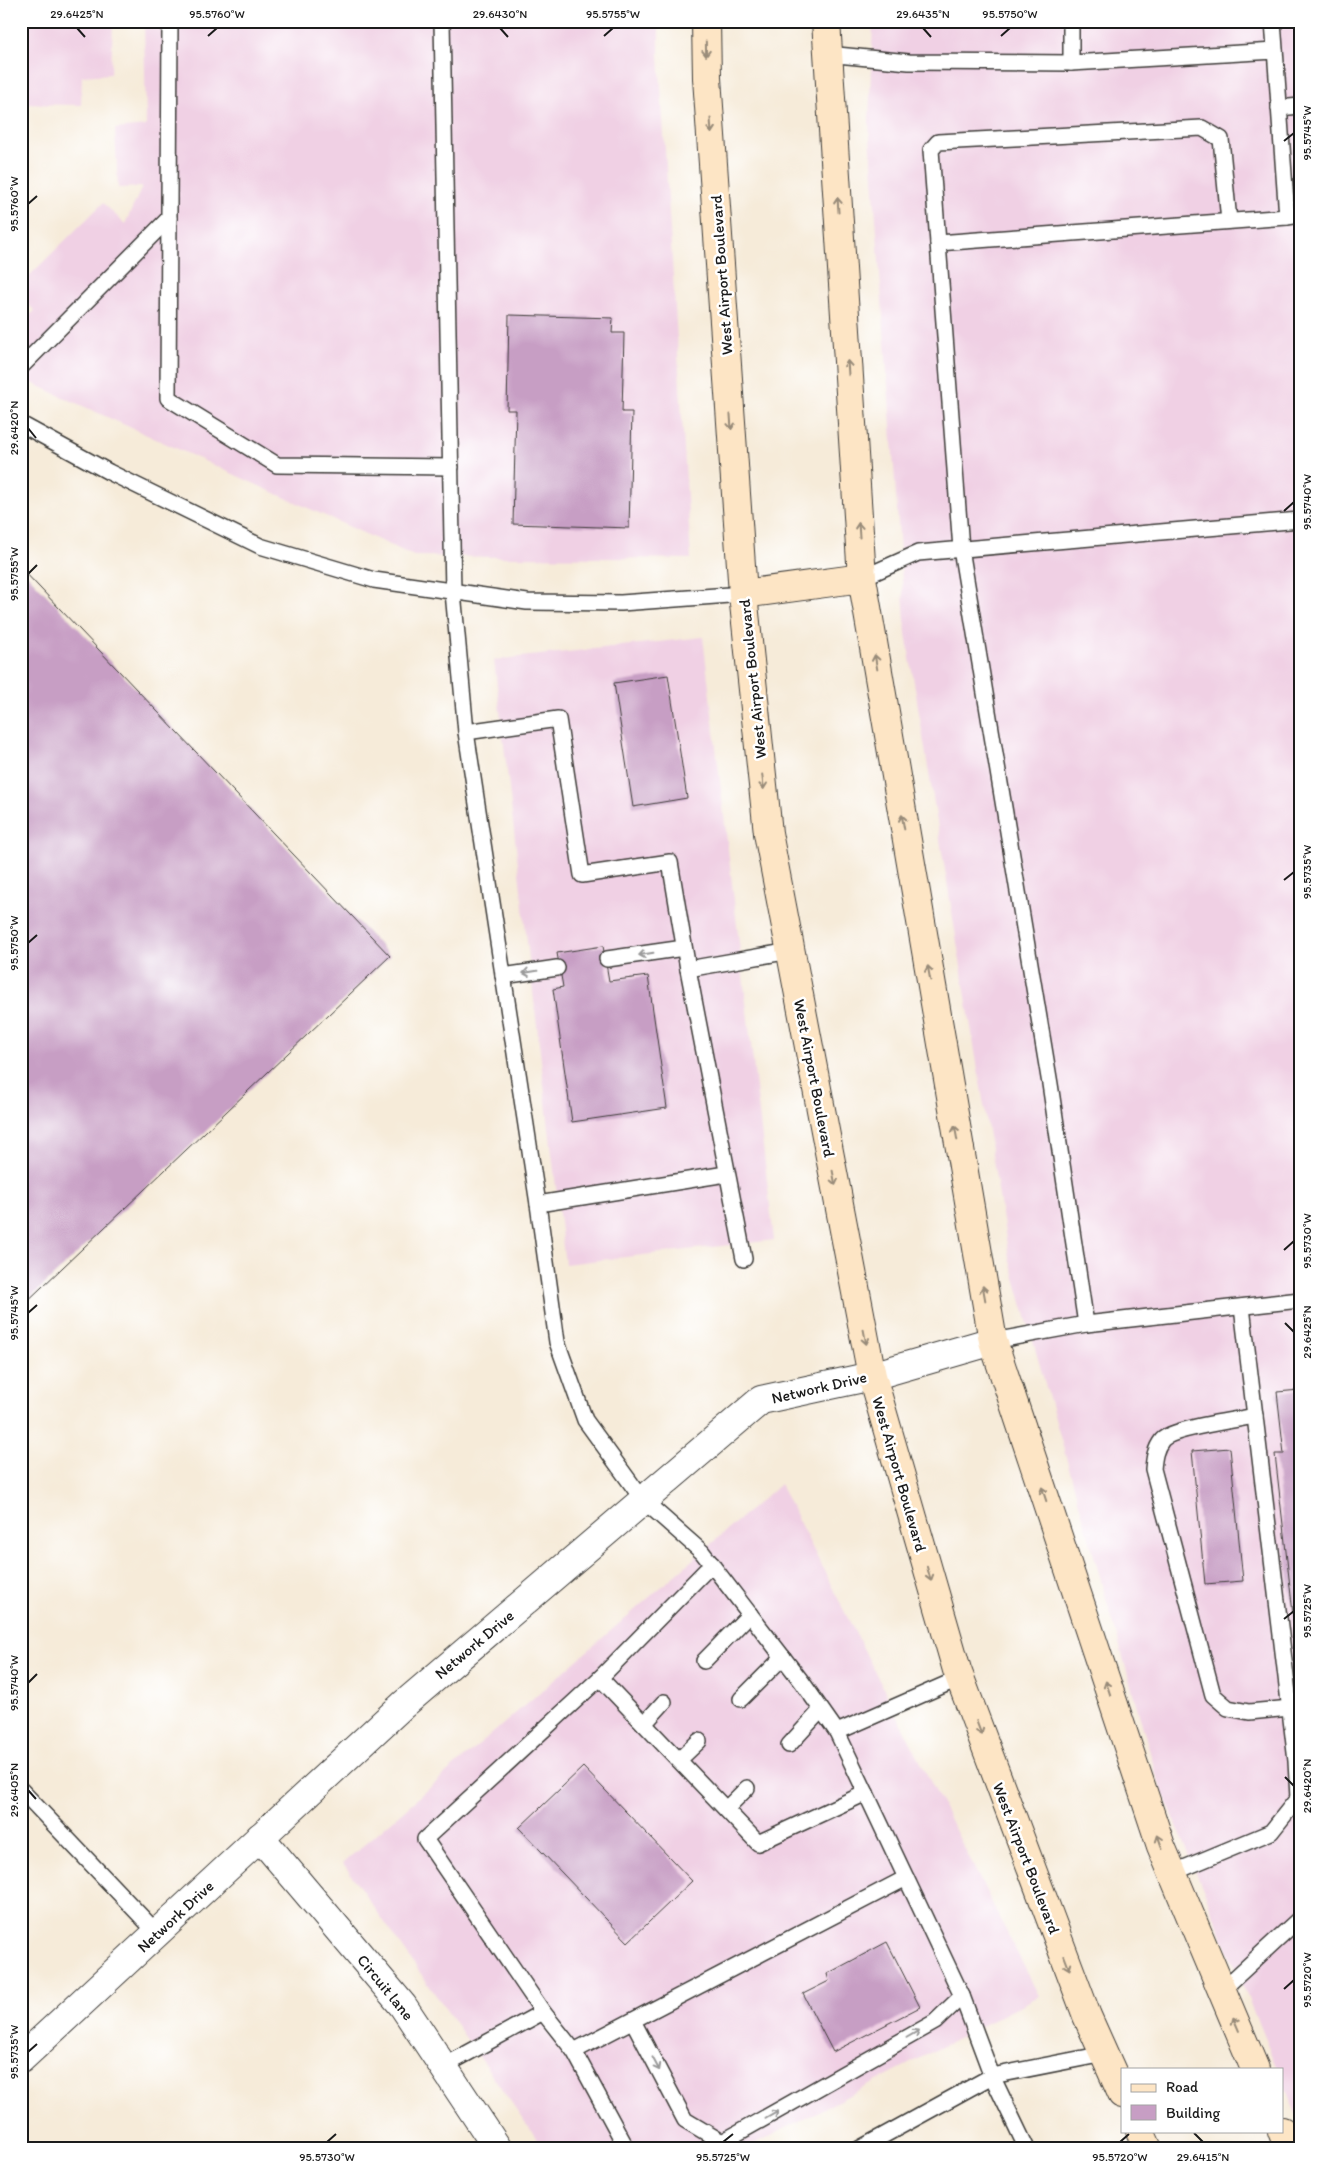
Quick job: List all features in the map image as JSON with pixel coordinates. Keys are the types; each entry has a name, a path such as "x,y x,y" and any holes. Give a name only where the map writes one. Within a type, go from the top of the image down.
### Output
{"main road":[{"name":"West Airport Boulevard","path":"706,21 707,78 743,594 768,833 872,1376 960,1678 1086,2016 1121,2092"},
{"path":"826,21 862,578 992,1341 1158,1837 1255,2068"},
{"path":"743,594 862,578"},
{"path":"1140,2132 1148,2149"},
{"path":"1282,2132 1289,2149"}],"street":[{"name":"Network Drive","path":"21,2059 403,1705 761,1400 872,1376 992,1341"},
{"name":"Circuit lane","path":"260,1837 403,2006 498,2149"}],"lane":[{"path":"170,21 168,398 277,465 451,467"},
{"path":"442,21 453,592 466,732 538,1204 557,1342 585,1420 644,1500 702,1552 712,1564 783,1657 836,1732 962,1996 992,2076 1027,2149"},
{"path":"1071,63 1072,21"},
{"path":"938,243 1293,216 1279,108 1273,21"},
{"path":"828,54 909,62 1071,63 1275,51"},
{"path":"1279,108 1300,106"},
{"path":"1086,1324 1050,1084 961,549 931,150 938,142 1202,128 1221,140 1229,221"},
{"path":"21,367 169,218"},
{"path":"21,424 108,472 260,546 374,580 527,602 621,602 743,594"},
{"path":"862,578 918,553 1300,520"},
{"path":"466,732 558,720 582,875 670,862 726,1174 744,1259"},
{"path":"607,960 684,948"},
{"path":"688,969 790,951"},
{"path":"503,976 556,968"},
{"path":"538,1204 726,1174"},
{"path":"992,1341 1086,1324 1300,1300"},
{"path":"1172,1873 1271,1832 1298,1798 1290,1708 1292,1661 1255,1416 1242,1307"},
{"path":"1255,1416 1176,1431 1163,1438 1155,1452 1153,1469 1213,1694 1228,1708 1249,1712 1290,1708"},
{"path":"627,2149 574,2051 544,2012 425,1839 600,1678 712,1564"},
{"path":"704,1661 750,1614"},
{"path":"741,1699 783,1657"},
{"path":"600,1678 758,1843 866,1793"},
{"path":"836,1732 960,1678"},
{"path":"644,1724 664,1702"},
{"path":"789,1745 821,1710"},
{"path":"679,1760 699,1741"},
{"path":"726,1809 747,1788"},
{"path":"21,1790 156,1933"},
{"path":"574,2051 906,1878"},
{"path":"1222,1990 1300,1918"},
{"path":"633,2021 685,2120 722,2142 750,2128 934,2022 962,1996"},
{"path":"444,2066 544,2012"},
{"path":"859,2149 992,2076 1104,2054"}],"shaded area":[{"path":"21,21 113,21 111,74 82,76 81,105 21,104"},
{"path":"144,21 659,21 659,56 691,559 414,556 21,378 21,322 35,311 21,298 21,284 103,203 125,224 142,187 118,188 115,129 146,126"},
{"path":"873,21 1300,21 1300,2123 1284,2085 1284,2068 1277,2068 1157,1777 1009,1257 906,634 869,122"},
{"path":"703,637 774,1240 565,1264 494,660"},
{"path":"780,1484 1039,1996 746,2149 544,2149 343,1863"}],"building":[{"path":"509,315 613,318 612,333 624,333 622,412 632,412 629,528 513,524 516,410 507,410"},
{"path":"21,568 390,956 21,1307"},
{"path":"668,675 687,798 633,807 614,683"},
{"path":"603,946 609,981 648,976 667,1108 572,1122 553,989 563,987 557,953"},
{"path":"1300,1390 1300,1631 1295,1631 1275,1454 1284,1454 1277,1392"},
{"path":"1230,1448 1243,1581 1205,1584 1192,1451"},
{"path":"583,1767 692,1881 628,1942 519,1828"},
{"path":"887,1942 920,2007 833,2052 803,1994 829,1981 827,1974"},
{"path":"941,2143 944,2149 930,2149"}]}
